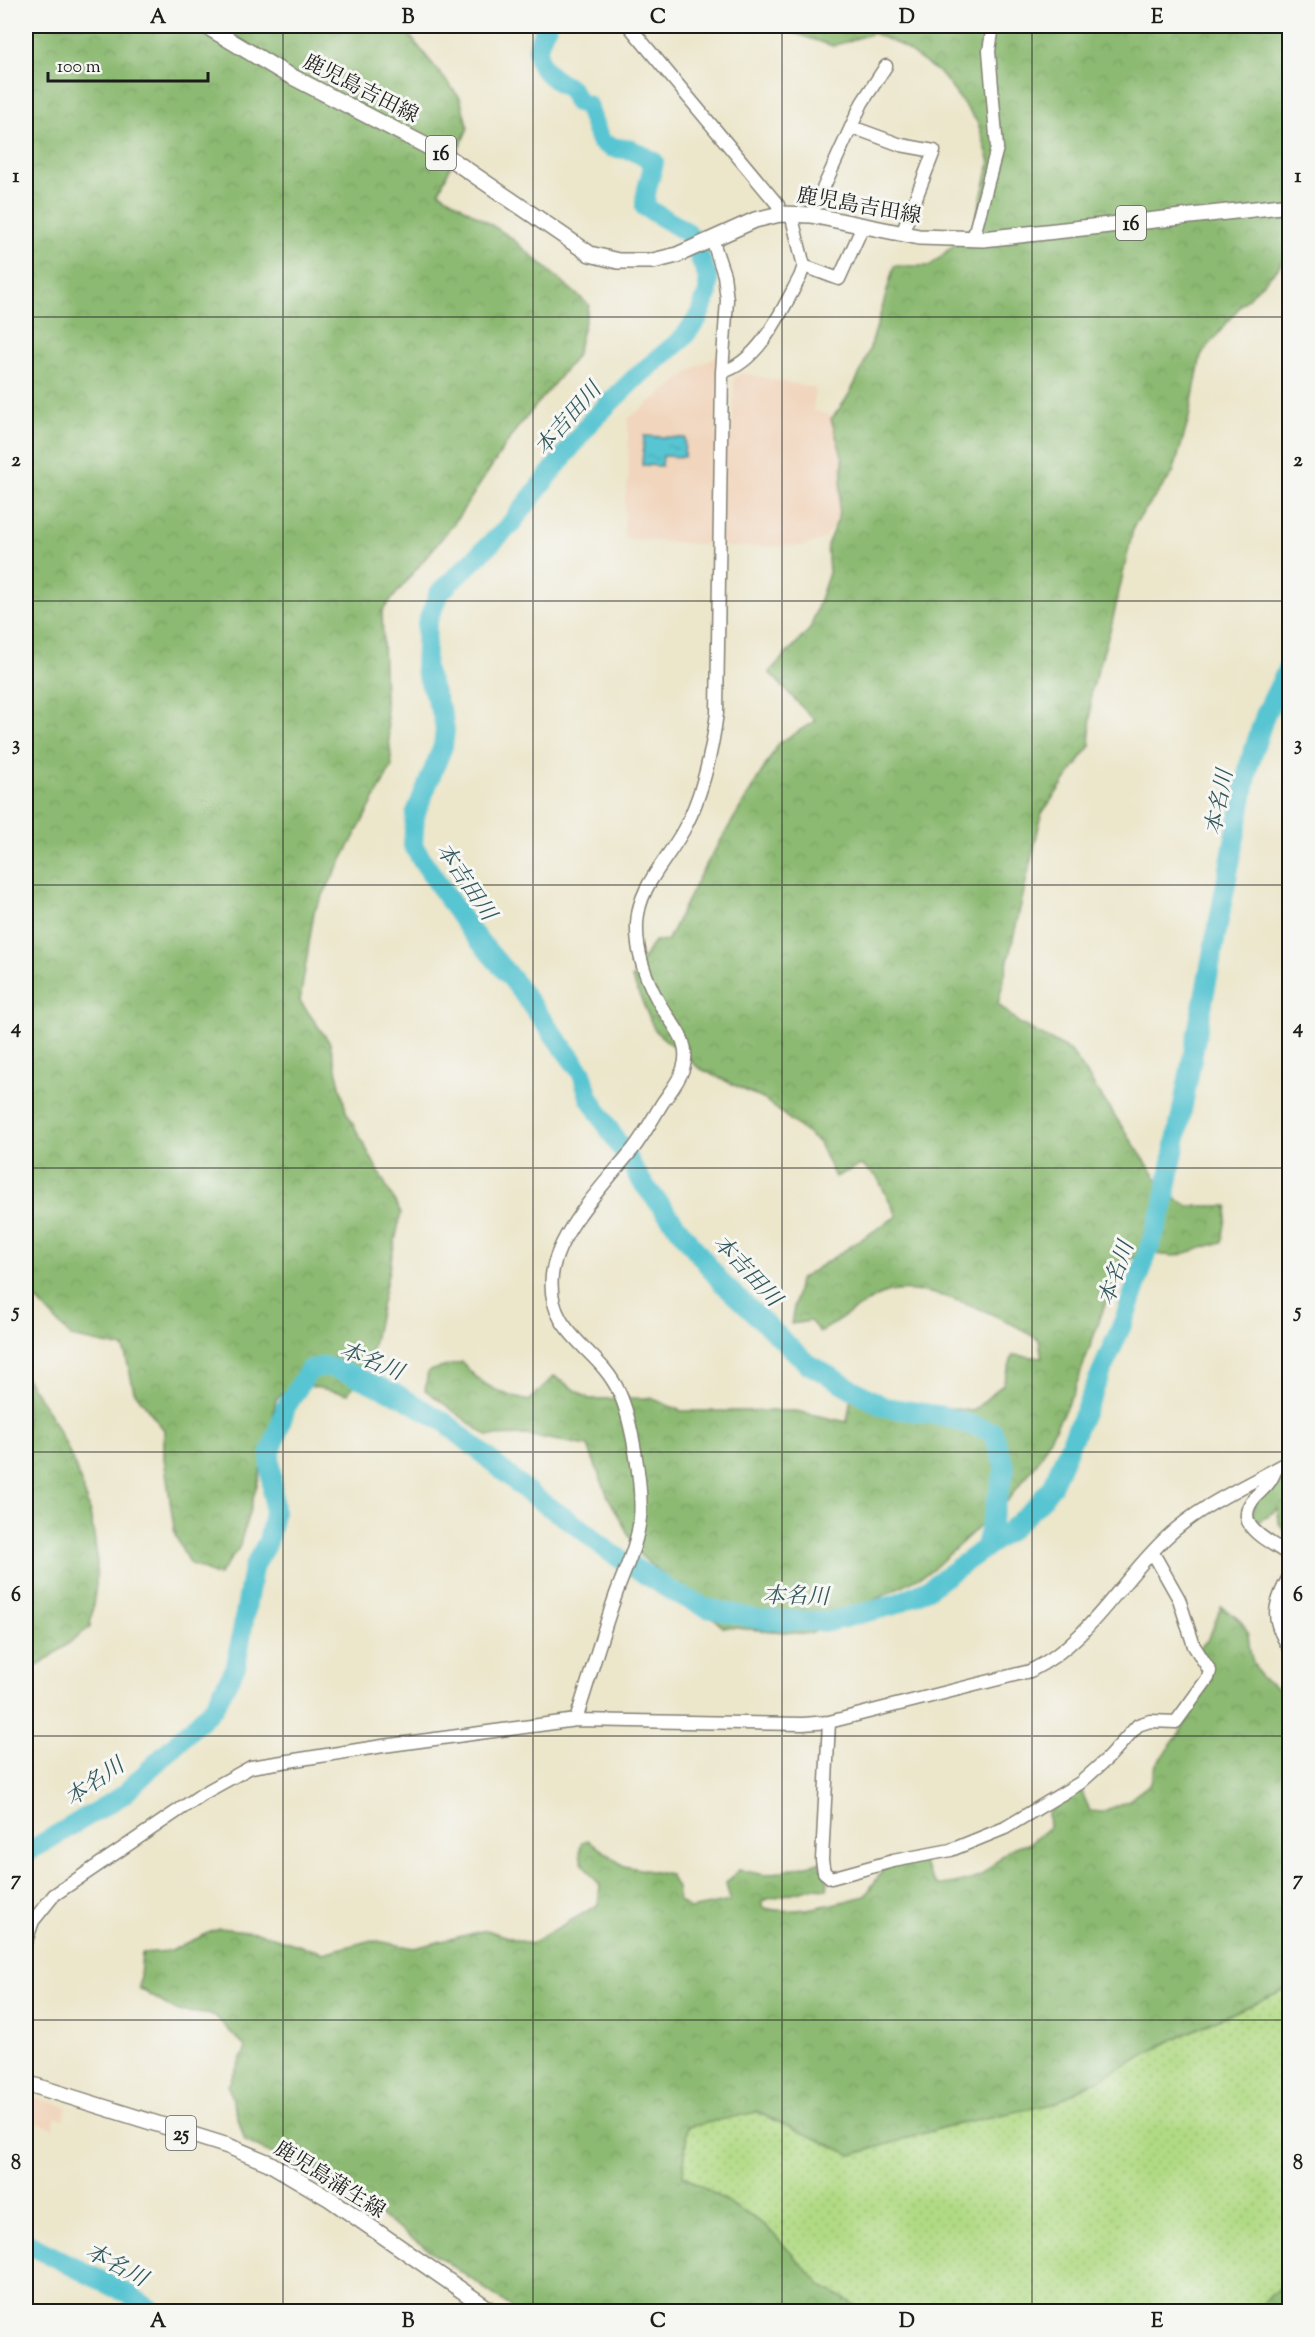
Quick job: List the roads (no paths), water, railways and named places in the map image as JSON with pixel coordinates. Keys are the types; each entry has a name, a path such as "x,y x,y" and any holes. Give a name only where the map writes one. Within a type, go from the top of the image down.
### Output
{"main road":[{"name":"鹿児島吉田線","path":"206,26 281,71 458,163 590,254 635,262 677,255 755,220 786,214 811,215 902,234 945,240 973,239 1290,205"},
{"name":"鹿児島蒲生線","path":"26,2083 228,2146 268,2163 330,2199 493,2312"}],"street":[{"path":"629,26 786,214 804,266 768,336 733,369 722,372"},
{"path":"973,239 997,148 989,51 993,26"},
{"path":"811,215 862,103 886,66"},
{"path":"852,127 901,145 934,152 902,234"},
{"path":"804,266 839,279 863,226"},
{"path":"576,1720 616,1594 634,1548 641,1497 625,1406 618,1389 605,1371 563,1326 557,1313 552,1286 556,1254 614,1171 633,1148 675,1084 686,1058 684,1040 658,1003 647,978 638,945 637,925 639,903 647,886 684,829 692,810 714,732 717,697 722,372 727,288 706,242"},
{"path":"26,1941 33,1921 54,1896 204,1793 251,1767 394,1744 576,1720 803,1724 829,1722 1012,1677 1050,1661 1079,1637 1170,1534 1205,1508 1290,1461"},
{"path":"1276,1470 1268,1486 1252,1504 1248,1513 1249,1525 1257,1534 1290,1556"},
{"path":"829,1722 822,1860 824,1872 831,1878 892,1861 951,1850 1005,1828 1080,1783 1108,1758 1138,1725 1150,1721 1176,1722 1208,1678 1210,1671 1194,1646 1179,1599 1152,1553"},
{"path":"1290,1575 1277,1598 1274,1615 1290,1649"}],"water":[{"path":"644,436 685,438 684,457 663,456 662,466 642,465"}],"waterway":[{"name":"本吉田川","path":"547,26 538,47 538,56 545,71 571,89 577,102 587,105 600,141 610,147 632,150 654,162 645,207 687,232 708,278 708,292 698,318 682,339 634,379 592,420 509,526 439,593 427,623 425,669 443,717 445,730 443,746 415,815 413,845 469,929 512,979 582,1073 589,1097 642,1182 722,1283 808,1364 884,1407 943,1416 993,1432 1005,1468 985,1546"},
{"name":"本名川","path":"26,1853 123,1795 214,1707 236,1666 253,1568 268,1541 274,1513 270,1455 286,1407 309,1370 324,1366 348,1373 400,1396 446,1423 534,1497 579,1527 608,1551 673,1592 707,1608 757,1619 828,1622 894,1605 928,1589 1010,1530 1038,1504 1052,1486 1124,1320 1163,1208 1249,765 1265,715 1290,664"},
{"name":"本名川","path":"26,2243 128,2294 154,2312"}]}
